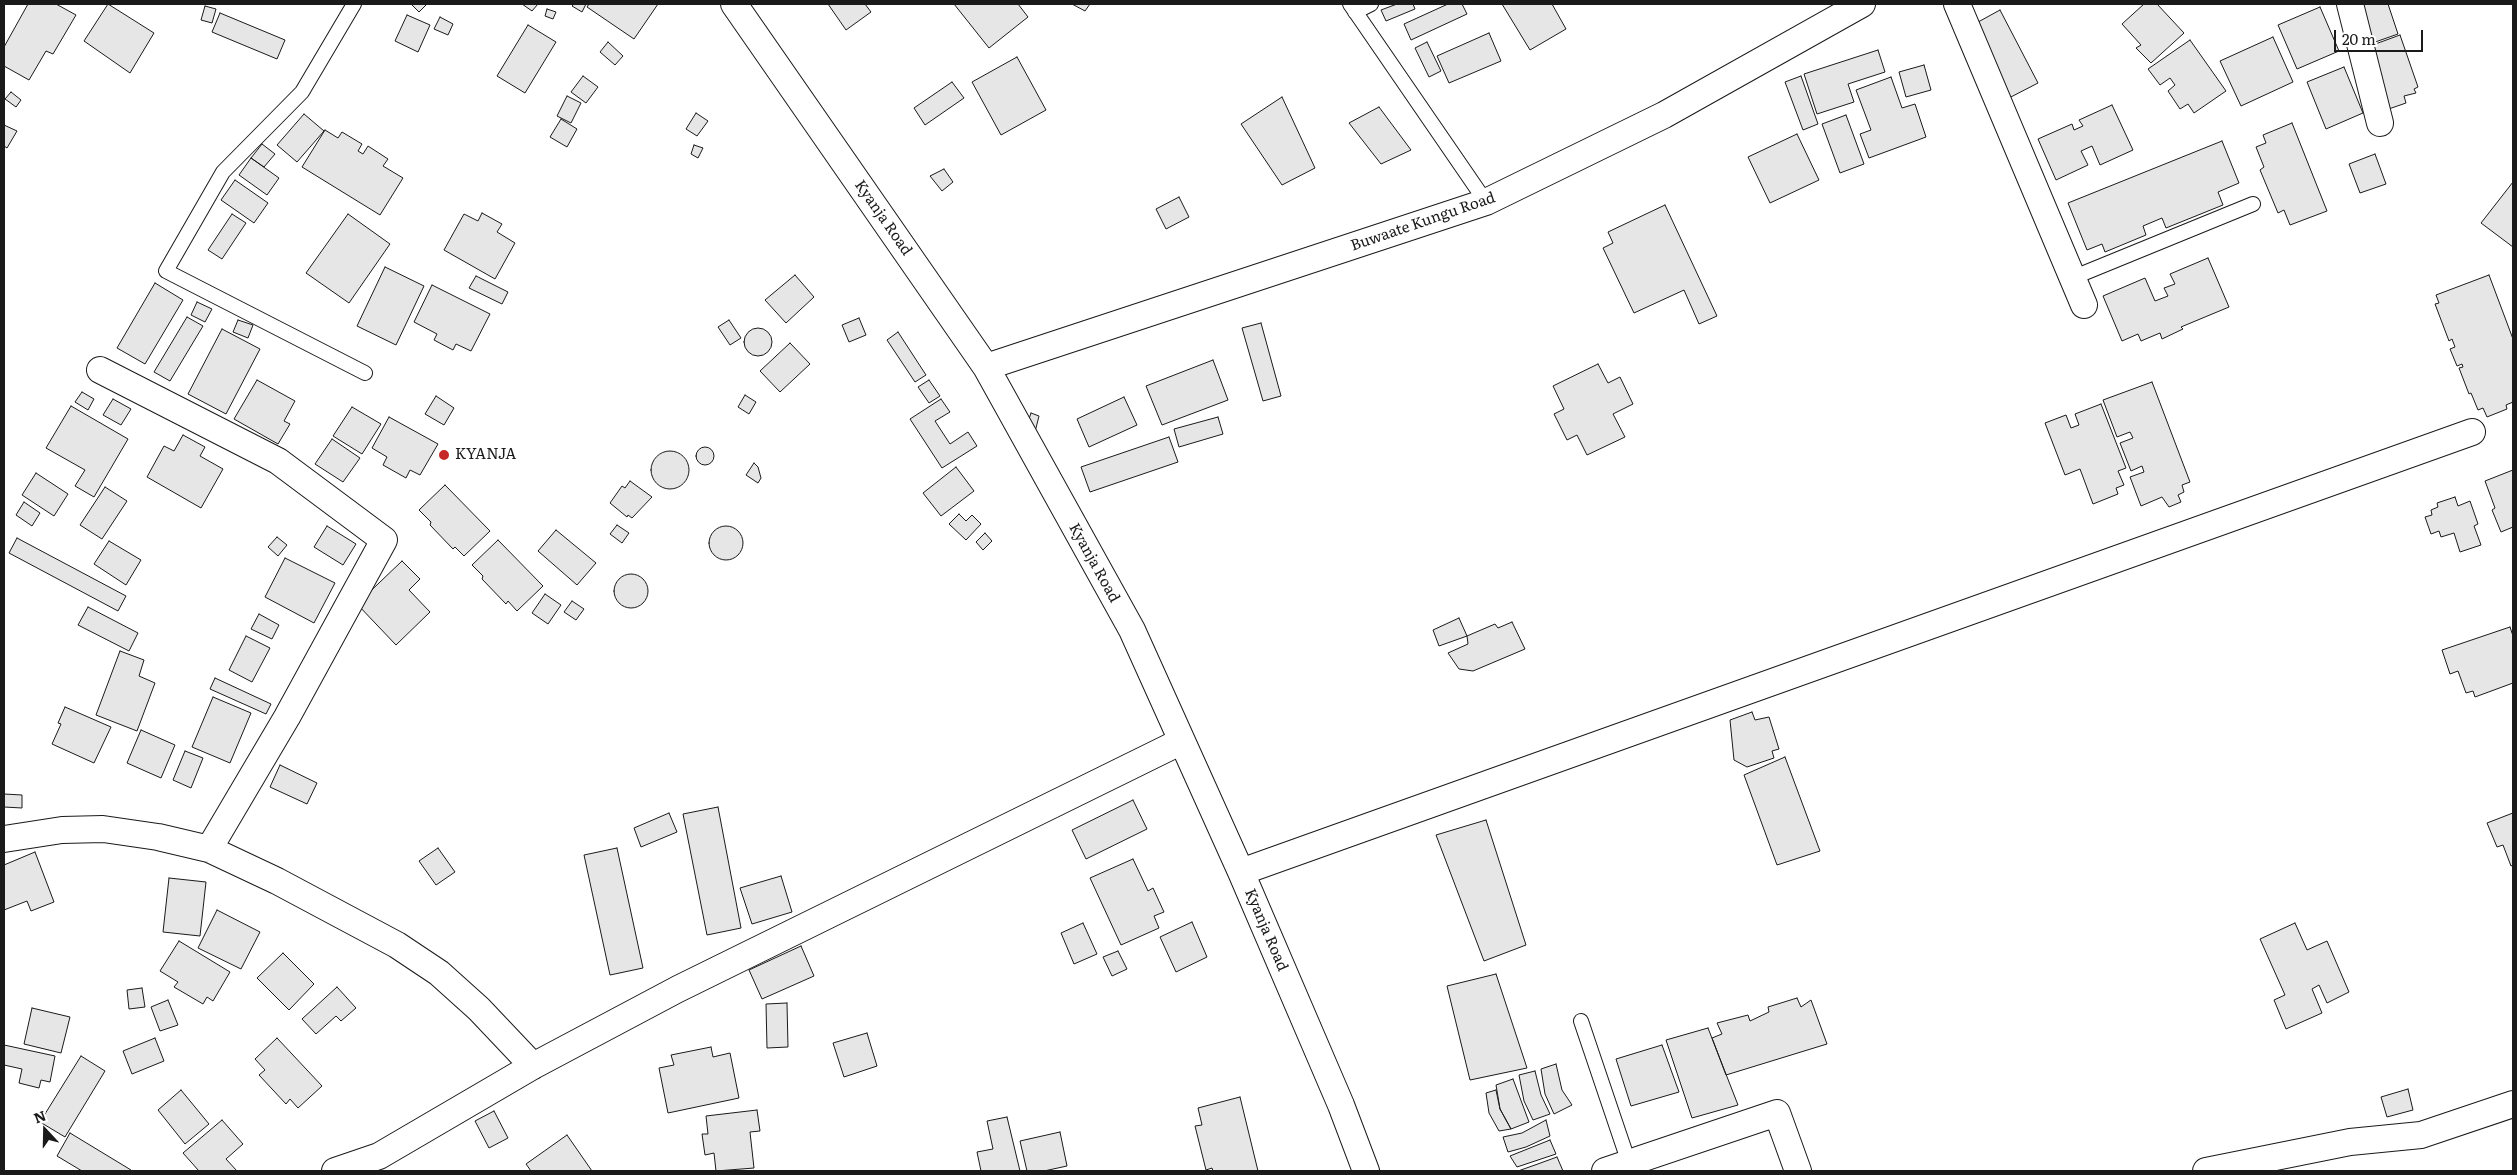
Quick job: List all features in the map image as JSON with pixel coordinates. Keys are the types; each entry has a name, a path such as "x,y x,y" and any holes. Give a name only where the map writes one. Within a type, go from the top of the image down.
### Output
{"street":[{"name":"Buwaate Kungu Road","path":"986,367 1486,202 1664,115 1862,4"},
{"path":"1957,4 2084,305"},
{"path":"2350,4 2380,123"},
{"name":"Kyanja Road","path":"744,7 986,367 1132,630 1241,872 1341,1104 1366,1171"},
{"path":"100,370 278,461 384,540 287,717 209,849"},
{"path":"1241,872 2472,432"},
{"path":"335,1171 379,1156 533,1066 678,989 1182,741"},
{"path":"4,839 62,830 103,830 158,838 209,849 277,880 397,945 439,973 479,1009 533,1066"},
{"path":"2206,1171 2350,1142 2421,1135 2513,1104"},
{"path":"1617,1167 1777,1113 1798,1171"}],"lane":[{"path":"354,4 302,92 224,172 166,271 365,373"},
{"path":"1371,4 1353,8 1486,202"},
{"path":"2072,278 2252,204"},
{"path":"1581,1022 1617,1167"}],"building":[{"path":"28,4 56,4 76,15 53,54 46,51 29,80 4,66 4,47"},
{"path":"108,4 154,33 130,73 84,41"},
{"path":"411,4 427,4 419,12"},
{"path":"522,4 538,4 532,11"},
{"path":"574,4 586,4 582,12 572,6"},
{"path":"589,4 658,4 634,39 587,7"},
{"path":"828,4 865,4 871,12 846,30"},
{"path":"954,4 1018,4 1028,17 989,48"},
{"path":"1072,4 1090,4 1085,11"},
{"path":"1397,4 1413,4 1415,9 1386,21 1381,10"},
{"path":"1448,4 1462,4 1467,14 1411,40 1404,24"},
{"path":"1502,4 1552,4 1566,29 1530,50"},
{"path":"2144,4 2157,4 2184,33 2151,63 2136,48 2141,45 2122,24"},
{"path":"2346,4 2388,4 2398,34 2361,47"},
{"path":"205,6 216,9 212,23 201,20"},
{"path":"2320,7 2339,51 2297,69 2278,25"},
{"path":"547,9 556,12 553,19 545,16"},
{"path":"2000,10 2038,83 2007,99 1969,27"},
{"path":"220,13 285,40 277,59 212,32"},
{"path":"407,15 430,25 418,52 395,41"},
{"path":"440,17 453,24 448,35 434,29"},
{"path":"528,25 556,42 525,93 497,76"},
{"path":"1489,33 1501,61 1449,83 1437,56"},
{"path":"2400,35 2418,87 2414,89 2416,93 2404,96 2406,103 2380,112 2359,50"},
{"path":"2273,37 2293,82 2241,106 2220,61"},
{"path":"2190,40 2226,91 2194,113 2188,104 2180,109 2168,91 2175,85 2170,78 2160,85 2148,69"},
{"path":"608,42 623,56 615,65 600,52"},
{"path":"1427,42 1441,71 1429,77 1415,48"},
{"path":"1878,50 1885,72 1848,84 1854,102 1817,114 1804,74"},
{"path":"1017,57 1046,110 1001,135 972,82"},
{"path":"1924,65 1931,90 1906,97 1899,72"},
{"path":"2344,67 2363,113 2326,129 2307,82"},
{"path":"583,76 598,87 586,103 571,92"},
{"path":"1801,76 1818,124 1803,130 1785,82"},
{"path":"1891,77 1902,108 1915,104 1926,137 1869,158 1860,134 1871,130 1856,90"},
{"path":"952,82 964,98 925,125 914,108"},
{"path":"11,92 21,100 16,107 5,99"},
{"path":"567,96 581,103 571,123 557,116"},
{"path":"1282,97 1315,168 1282,185 1241,124"},
{"path":"2112,105 2133,150 2100,165 2092,146 2081,151 2088,165 2056,180 2038,139 2072,124 2074,130 2083,126 2079,120"},
{"path":"1379,107 1411,150 1381,164 1349,123"},
{"path":"696,113 708,121 697,136 686,129"},
{"path":"304,114 324,131 297,162 277,145"},
{"path":"1846,115 1864,164 1840,173 1822,124"},
{"path":"561,119 577,129 567,147 550,137"},
{"path":"2292,123 2327,211 2290,225 2284,210 2278,213 2260,170 2264,167 2256,147 2266,143 2263,135"},
{"path":"4,125 17,131 7,148 4,146"},
{"path":"325,130 338,138 342,132 362,144 358,151 363,154 368,146 388,159 383,166 403,178 380,215 302,167"},
{"path":"1797,134 1819,180 1770,203 1748,157"},
{"path":"2222,141 2239,183 2218,192 2223,205 2166,228 2162,218 2143,226 2146,235 2105,252 2102,244 2087,250 2068,203"},
{"path":"262,144 275,154 264,167 251,158"},
{"path":"694,145 703,148 698,158 691,154"},
{"path":"2375,154 2386,184 2360,193 2349,164"},
{"path":"251,158 279,178 267,195 239,175"},
{"path":"944,169 953,182 942,191 930,176"},
{"path":"235,180 268,203 254,223 221,200"},
{"path":"2513,182 2513,247 2481,223"},
{"path":"1179,197 1189,217 1166,229 1156,209"},
{"path":"1665,205 1717,316 1699,324 1684,290 1634,313 1603,248 1613,243 1608,232"},
{"path":"482,213 502,224 497,232 515,243 495,279 444,250 464,214 478,221"},
{"path":"232,214 246,223 222,259 208,250"},
{"path":"348,214 390,244 349,303 306,273"},
{"path":"2208,258 2229,307 2181,327 2183,329 2162,339 2160,333 2141,341 2138,334 2122,341 2103,296 2145,278 2155,301 2168,296 2164,288 2175,284 2170,274"},
{"path":"385,267 424,286 396,345 357,326"},
{"path":"795,275 814,297 786,323 765,300"},
{"path":"2489,275 2513,339 2513,402 2506,405 2507,409 2487,417 2483,408 2478,410 2471,393 2469,394 2459,368 2463,367 2462,364 2457,366 2450,349 2455,347 2452,339 2449,341 2435,304 2439,303 2436,295"},
{"path":"476,276 508,292 502,304 469,288"},
{"path":"155,283 183,300 145,364 117,348"},
{"path":"432,285 490,314 471,351 456,344 453,350 434,340 437,334 414,322"},
{"path":"197,302 212,309 205,322 191,315"},
{"path":"187,317 203,326 170,381 154,372"},
{"path":"859,318 866,335 849,342 842,325"},
{"path":"238,320 253,325 248,338 233,332"},
{"path":"729,320 741,338 730,345 718,327"},
{"path":"1261,323 1281,396 1263,401 1242,328"},
{"path":"758,328 768,332 772,342 768,352 758,356 748,352 744,342 748,332"},
{"path":"222,329 260,349 226,414 188,394"},
{"path":"898,332 926,375 915,382 887,340"},
{"path":"790,343 810,364 780,392 760,371"},
{"path":"1213,360 1228,400 1162,425 1146,386"},
{"path":"1598,364 1608,383 1620,377 1633,404 1613,414 1625,437 1587,455 1577,435 1567,440 1554,414 1564,409 1553,386"},
{"path":"257,380 295,401 284,421 290,424 278,444 234,419"},
{"path":"929,380 940,396 929,403 918,387"},
{"path":"2152,382 2190,482 2182,485 2184,492 2178,495 2181,502 2169,507 2162,497 2141,506 2130,477 2144,472 2142,466 2131,471 2120,443 2133,438 2130,432 2117,437 2103,400"},
{"path":"82,392 94,399 88,410 75,402"},
{"path":"745,395 756,402 749,414 738,407"},
{"path":"436,396 454,408 444,425 425,414"},
{"path":"1124,397 1137,425 1089,447 1077,419"},
{"path":"113,399 131,409 121,425 103,415"},
{"path":"941,399 950,412 935,421 950,444 968,432 977,446 942,468 910,419"},
{"path":"2101,404 2126,468 2118,471 2124,485 2116,488 2118,494 2093,504 2080,469 2065,475 2045,423 2066,415 2071,428 2079,425 2075,414"},
{"path":"71,406 128,439 94,497 75,486 85,470 46,448"},
{"path":"352,407 381,424 362,454 333,436"},
{"path":"1031,413 1039,416 1034,436 1025,431"},
{"path":"389,417 438,444 420,475 410,470 406,478 383,465 387,457 372,448"},
{"path":"1218,417 1223,434 1179,447 1174,429"},
{"path":"183,435 205,447 200,456 223,469 201,508 147,477 164,446 174,451"},
{"path":"1169,437 1178,462 1090,492 1081,467"},
{"path":"332,439 360,458 343,482 315,464"},
{"path":"705,447 711,450 714,456 711,462 705,465 699,462 696,456 699,450"},
{"path":"670,451 684,456 689,470 684,484 670,489 656,484 651,470 656,456"},
{"path":"754,463 758,467 761,478 758,483 746,475"},
{"path":"956,467 974,491 941,516 923,493"},
{"path":"2513,470 2513,527 2501,532 2492,510 2495,508 2485,481"},
{"path":"36,473 68,494 54,516 22,495"},
{"path":"630,481 652,497 632,518 628,515 627,517 610,503 622,486 625,488"},
{"path":"445,485 490,531 464,556 455,547 453,549 430,525 431,522 419,510"},
{"path":"105,487 127,501 102,539 80,525"},
{"path":"2455,497 2458,506 2470,501 2478,524 2474,526 2481,545 2460,552 2454,533 2441,537 2439,531 2431,534 2425,517 2432,515 2431,510 2438,507 2437,503"},
{"path":"24,502 40,513 32,526 16,515"},
{"path":"959,514 966,521 972,515 981,524 966,540 949,524"},
{"path":"617,525 629,533 622,543 610,534"},
{"path":"327,526 356,544 343,565 314,547"},
{"path":"726,526 733,527 738,531 742,536 742,550 738,555 733,559 726,560 719,559 714,555 710,550 709,543 710,536 714,531 719,527"},
{"path":"556,530 596,563 577,585 538,551"},
{"path":"985,533 992,541 983,550 976,542"},
{"path":"277,537 287,545 278,556 268,547"},
{"path":"17,538 126,596 118,611 9,553"},
{"path":"498,540 543,586 517,611 508,601 506,604 482,579 483,576 472,565"},
{"path":"109,541 141,560 126,585 94,564"},
{"path":"285,558 335,583 314,623 265,597"},
{"path":"402,561 420,579 409,590 430,612 396,645 357,604"},
{"path":"631,574 638,575 643,579 647,584 647,598 643,603 638,607 631,608 624,607 619,603 615,598 614,591 615,584 619,579 624,575"},
{"path":"545,594 561,605 548,624 532,613"},
{"path":"572,601 584,609 576,620 564,612"},
{"path":"88,607 138,633 129,651 78,625"},
{"path":"259,614 279,625 272,639 251,629"},
{"path":"1459,618 1467,636 1439,646 1433,630"},
{"path":"1512,622 1525,649 1473,671 1459,669 1448,653 1468,644 1467,636 1495,624 1498,628"},
{"path":"2510,627 2513,636 2513,683 2475,697 2473,691 2466,693 2458,671 2450,674 2442,650"},
{"path":"246,636 270,648 252,682 229,670"},
{"path":"120,651 144,660 139,676 155,683 137,731 96,715"},
{"path":"215,678 271,704 266,714 210,689"},
{"path":"213,697 251,713 230,763 192,747"},
{"path":"65,707 111,727 94,763 52,744 61,724 58,723"},
{"path":"1752,712 1755,720 1769,717 1779,749 1772,751 1774,758 1747,767 1734,760 1730,720"},
{"path":"141,730 175,745 161,778 127,763"},
{"path":"185,751 203,758 191,788 173,780"},
{"path":"1785,757 1820,851 1777,865 1744,775"},
{"path":"280,765 317,783 307,804 270,787"},
{"path":"4,794 22,795 22,808 4,807"},
{"path":"1133,800 1147,829 1086,859 1072,830"},
{"path":"718,807 741,928 707,935 683,814"},
{"path":"669,813 677,832 641,847 634,828"},
{"path":"2513,813 2513,865 2511,866 2503,845 2497,847 2487,823"},
{"path":"1486,820 1526,945 1484,961 1436,835"},
{"path":"438,848 455,872 436,885 419,861"},
{"path":"617,848 643,968 610,975 584,855"},
{"path":"35,852 54,902 31,911 27,901 4,910 4,865"},
{"path":"1133,859 1148,891 1153,888 1164,912 1154,916 1159,928 1121,945 1090,878"},
{"path":"781,876 792,912 752,924 740,888"},
{"path":"169,878 206,882 200,936 163,932"},
{"path":"217,910 260,932 241,969 198,948"},
{"path":"1192,922 1207,957 1176,972 1160,937"},
{"path":"1083,923 1097,954 1074,964 1061,933"},
{"path":"2295,923 2307,950 2327,941 2349,992 2327,1003 2319,985 2312,989 2322,1013 2286,1029 2274,1000 2285,995 2260,939"},
{"path":"179,941 230,972 213,1001 207,997 203,1004 174,987 178,982 160,971"},
{"path":"801,946 814,976 762,999 749,970"},
{"path":"1118,951 1127,969 1112,976 1103,957"},
{"path":"283,953 314,984 289,1010 257,978"},
{"path":"1496,974 1527,1068 1470,1080 1447,986"},
{"path":"337,987 356,1008 341,1021 336,1016 316,1034 302,1019"},
{"path":"142,988 145,1007 129,1009 127,990"},
{"path":"1797,998 1801,1007 1811,1000 1827,1044 1726,1075 1712,1038 1722,1034 1717,1023 1748,1015 1750,1021 1769,1012 1768,1007"},
{"path":"168,1000 178,1025 160,1031 151,1007"},
{"path":"787,1003 788,1047 767,1048 766,1004"},
{"path":"32,1008 70,1017 61,1053 24,1044"},
{"path":"1708,1028 1738,1105 1692,1118 1666,1040"},
{"path":"867,1033 877,1066 844,1077 833,1043"},
{"path":"155,1038 164,1061 132,1074 123,1051"},
{"path":"277,1038 322,1086 298,1108 290,1099 286,1104 259,1075 265,1070 255,1059"},
{"path":"4,1045 55,1056 50,1082 41,1080 39,1088 19,1083 22,1069 4,1065"},
{"path":"1662,1045 1679,1092 1631,1106 1616,1059"},
{"path":"711,1047 713,1057 730,1053 739,1098 668,1113 659,1068 674,1065 671,1055"},
{"path":"81,1056 105,1071 65,1137 40,1122"},
{"path":"1556,1064 1562,1090 1572,1105 1554,1114 1545,1094 1541,1069"},
{"path":"1535,1071 1541,1095 1550,1114 1533,1120 1524,1101 1519,1075"},
{"path":"1513,1079 1529,1122 1511,1129 1500,1109 1496,1085"},
{"path":"2408,1089 2413,1110 2387,1117 2381,1097"},
{"path":"181,1090 209,1124 185,1144 158,1110"},
{"path":"1496,1090 1500,1109 1511,1129 1499,1131 1489,1113 1486,1093"},
{"path":"1240,1097 1258,1171 1213,1171 1212,1168 1206,1170 1195,1126 1202,1125 1198,1108"},
{"path":"757,1110 760,1131 750,1132 754,1168 716,1171 714,1153 705,1155 702,1134 708,1134 706,1116"},
{"path":"494,1111 508,1138 489,1148 475,1121"},
{"path":"1007,1117 1020,1171 981,1171 977,1152 993,1149 987,1121"},
{"path":"222,1120 243,1144 226,1159 237,1171 199,1171 183,1153"},
{"path":"1546,1120 1550,1136 1526,1147 1508,1152 1503,1137 1522,1133"},
{"path":"1060,1132 1067,1166 1044,1171 1027,1171 1020,1141"},
{"path":"70,1133 131,1170 82,1171 57,1156"},
{"path":"567,1135 592,1171 531,1171 526,1164"},
{"path":"1550,1140 1556,1154 1517,1167 1510,1156"},
{"path":"1557,1157 1563,1171 1518,1171 1535,1165"}],"place":[{"name":"KYANJA","path":"444,455"}]}
